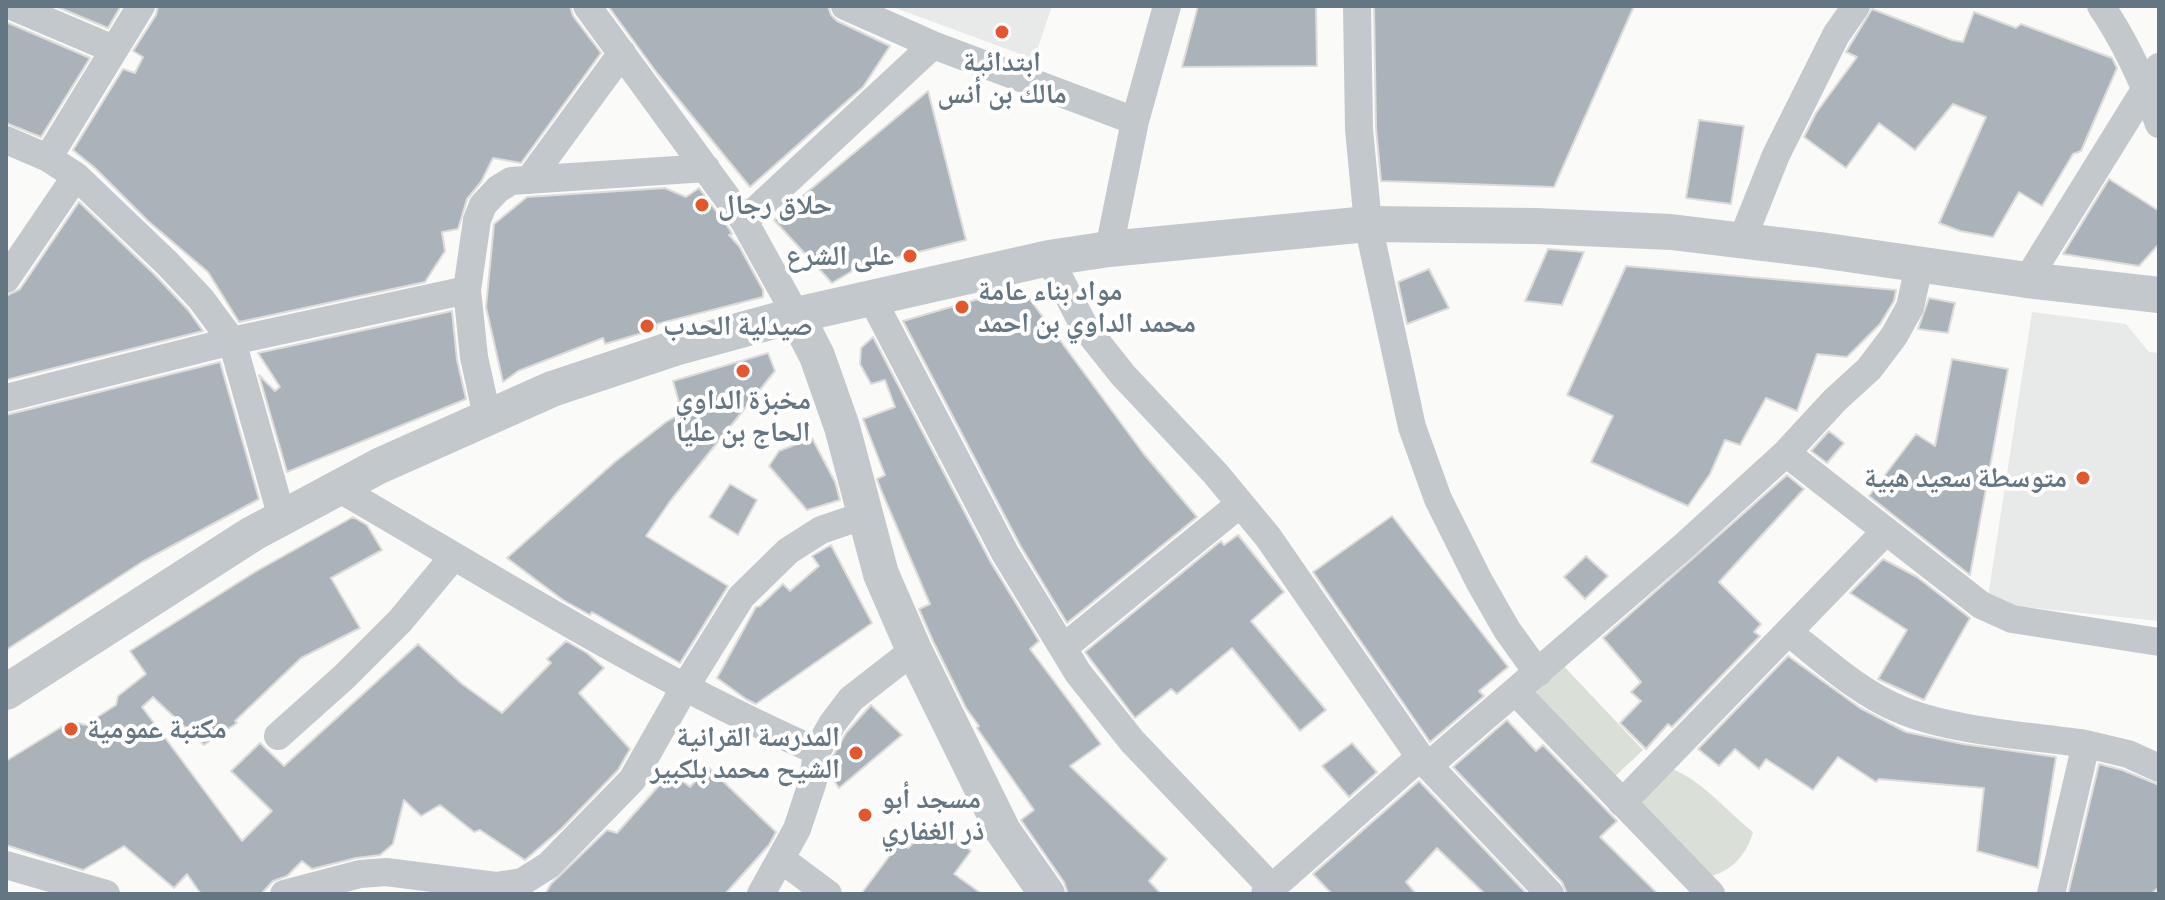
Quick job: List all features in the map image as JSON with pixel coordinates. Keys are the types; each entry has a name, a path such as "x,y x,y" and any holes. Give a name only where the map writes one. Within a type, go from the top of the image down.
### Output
{"street":[{"path":"12,6 113,49"},
{"path":"48,158 141,6"},
{"path":"587,6 744,221 796,315 817,356 842,427 881,574 914,650 1003,831 1047,894"},
{"path":"845,6 933,45 1135,121"},
{"path":"1109,249 1135,121 1167,6"},
{"path":"1357,6 1359,129 1368,224 1412,427 1438,499 1507,630 1538,673"},
{"path":"1742,240 1776,155 1836,35 1856,6"},
{"path":"2101,6 2152,77 2159,124"},
{"path":"744,221 933,45"},
{"path":"529,180 622,53"},
{"path":"2027,280 2152,77"},
{"path":"6,140 48,158 76,176 167,263 201,299 232,341 282,518"},
{"path":"487,416 474,357 467,290 477,220 483,205 511,181 706,168"},
{"path":"6,279 76,176"},
{"path":"6,692 252,534 379,466 487,416 552,389 675,348 796,315 1049,258 1109,249 1368,224 1536,226 1671,232 2159,295"},
{"path":"1049,258 1084,326 1123,375 1215,473 1268,537 1397,727 1424,761 1550,894"},
{"path":"871,297 1005,553 1078,673 1132,741 1269,891 1424,761 1516,692 1786,453 1869,369 1894,336 1910,307 1919,266"},
{"path":"6,398 232,341 467,290"},
{"path":"1786,453 1995,613 2012,619 2159,642"},
{"path":"338,488 685,687 746,720 817,751"},
{"path":"1063,648 1240,504"},
{"path":"284,894 360,874 386,872 496,886 522,882 549,865 632,780 741,597 788,551 821,530 865,515"},
{"path":"1622,803 1886,531"},
{"path":"278,736 400,621 454,556"},
{"path":"1788,632 1855,684 1899,710 1953,724 2086,744 2128,754 2159,768"},
{"path":"761,894 797,829 813,781 817,751 851,699 914,650"},
{"path":"1516,692 1711,894"},
{"path":"2051,894 2086,744"},
{"path":"781,859 828,894"},
{"path":"6,865 106,894"}],"shaded area":[{"name":"ابتدائية مالك بن أنس","path":"890,6 1052,6 1034,59"},
{"name":"متوسطة سعيد هبية","path":"2032,312 2126,324 2149,352 2159,353 2159,621 1987,603"},
{"path":"1558,660 1643,750 1611,780 1527,690"},
{"path":"1663,765 1700,786 1753,832 1742,855 1723,872 1707,877 1633,798"}],"building":[{"path":"55,6 121,6 108,28"},
{"path":"158,6 570,6 573,16 601,53 521,163 493,158 481,182 467,199 458,229 442,232 445,251 425,282 239,322 208,272 73,150 123,69 135,73 143,57 133,51 156,15"},
{"path":"608,6 828,6 837,21 890,46 863,87 750,187 657,73"},
{"path":"1198,6 1316,6 1317,66 1182,67"},
{"path":"1374,6 1634,6 1554,187 1381,181 1376,128"},
{"path":"1872,9 1963,42 1974,12 2016,28 2021,24 2112,58 2117,68 2081,151 2073,154 2042,206 2019,192 1993,237 1960,231 1939,223 1986,117 1953,104 1915,150 1879,123 1846,168 1804,137 1816,113 1857,57 1846,52"},
{"path":"6,22 90,58 41,137 6,123"},
{"path":"928,91 966,240 859,267 832,283 774,220"},
{"path":"1699,120 1744,126 1731,204 1686,198"},
{"path":"2109,179 2159,211 2159,244 2139,266 2063,254"},
{"path":"665,188 686,197 699,188 730,230 732,234 729,235 739,246 763,290 763,297 657,324 656,329 605,344 603,338 518,371 503,382 486,307 494,224 527,197"},
{"path":"79,202 155,275 203,331 6,380 6,296 20,289"},
{"path":"1548,249 1584,252 1562,305 1525,301"},
{"path":"1626,266 1896,290 1894,301 1880,324 1847,357 1817,354 1797,411 1766,398 1740,445 1725,440 1710,474 1688,506 1591,462 1613,416 1567,395"},
{"path":"1429,269 1449,308 1407,324 1398,282"},
{"path":"1016,288 1023,290 1143,453 1197,517 1067,623 1020,545 903,321"},
{"path":"1929,298 1955,303 1948,333 1918,329"},
{"path":"452,311 457,360 466,399 287,472 259,375 275,391 280,387 258,353"},
{"path":"873,337 990,561 1039,641 1030,649 1101,744 1070,766 1167,859 1149,881 1161,894 1068,894 1064,882 1021,820 1034,810 977,728 979,726 966,708 933,641 919,609 930,604 877,479 885,475 863,419 895,407 885,380 871,384 860,364 861,348"},
{"path":"768,353 775,371 671,500 646,536 728,586 680,663 592,612 590,615 563,600 507,558 616,461 682,413 673,381"},
{"path":"1952,359 2008,369 1970,575 1869,496 1916,434 1935,446"},
{"path":"220,362 259,499 142,562 6,650 6,415"},
{"path":"1829,431 1844,443 1827,463 1811,451"},
{"path":"812,438 835,482 840,500 807,510 769,466 779,451"},
{"path":"1787,475 1804,489 1719,582 1761,624 1754,632 1760,636 1672,727 1668,724 1646,749 1620,723 1641,701 1631,692 1641,682 1603,638"},
{"path":"730,484 757,500 738,535 709,517"},
{"path":"1392,516 1508,667 1479,691 1484,696 1430,742 1313,572"},
{"path":"353,517 367,525 382,550 331,578 360,628 301,658 235,721 237,723 204,745 153,697 142,707 242,841 272,811 231,771 260,743 284,766 418,644 462,684 502,713 551,663 547,659 566,641 604,668 579,693 630,749 618,770 561,829 525,860 480,830 474,832 440,805 421,816 404,800 393,844 380,855 312,869 302,861 287,876 273,881 261,894 201,894 187,874 174,888 124,846 83,870 6,845 6,761 71,721 85,725 116,705 118,696 146,674 130,651 255,572"},
{"path":"1238,535 1284,592 1251,621 1326,710 1300,731 1232,648 1177,694 1171,689 1135,718 1085,652 1221,541 1224,545"},
{"path":"831,545 872,623 756,704 746,699 717,678 756,607 783,584 790,591 819,566 812,556"},
{"path":"1586,556 1608,576 1585,599 1564,577"},
{"path":"1883,559 1917,577 1970,618 1924,700 1878,679 1907,630 1850,593"},
{"path":"1788,656 1860,708 1906,732 1963,744 2056,757 2038,868 1977,851 1984,788 1879,779 1876,782 1838,757 1813,790 1766,759 1759,769 1735,749 1719,766 1698,749"},
{"name":"المدرسة القرانية الشيح محمد بلكبير","path":"871,705 902,735 839,788 831,776 833,756 846,733"},
{"path":"1507,720 1536,751 1543,745 1617,821 1600,837 1658,894 1567,894 1562,882 1453,767"},
{"path":"1352,743 1377,772 1349,797 1322,766"},
{"path":"2099,764 2159,785 2159,887 2151,894 2068,894"},
{"path":"708,767 776,832 769,845 725,894 545,894 551,884 607,830 617,833 671,772 690,787"},
{"path":"1419,781 1527,894 1485,894 1437,848 1406,882 1416,894 1332,894 1313,874"},
{"path":"934,822 971,851 954,874 982,894 861,894 900,842 908,848"}],"place":[{"name":"ابتدائية مالك بن أنس","path":"1002,32"},
{"name":"حلاق رجال","path":"702,205"},
{"name":"على الشرع","path":"910,256"},
{"name":"مواد بناء عامة محمد الداوي بن احمد","path":"962,307"},
{"name":"صيدلية الحدب","path":"647,326"},
{"name":"مخبزة الداوي الحاج بن عليا","path":"743,371"},
{"name":"متوسطة سعيد هبية","path":"2083,478"},
{"name":"مكتبة عمومية","path":"71,729"},
{"name":"المدرسة القرانية الشيح محمد بلكبير","path":"856,753"},
{"name":"مسجد أبو ذر الغفاري","path":"865,815"}]}
